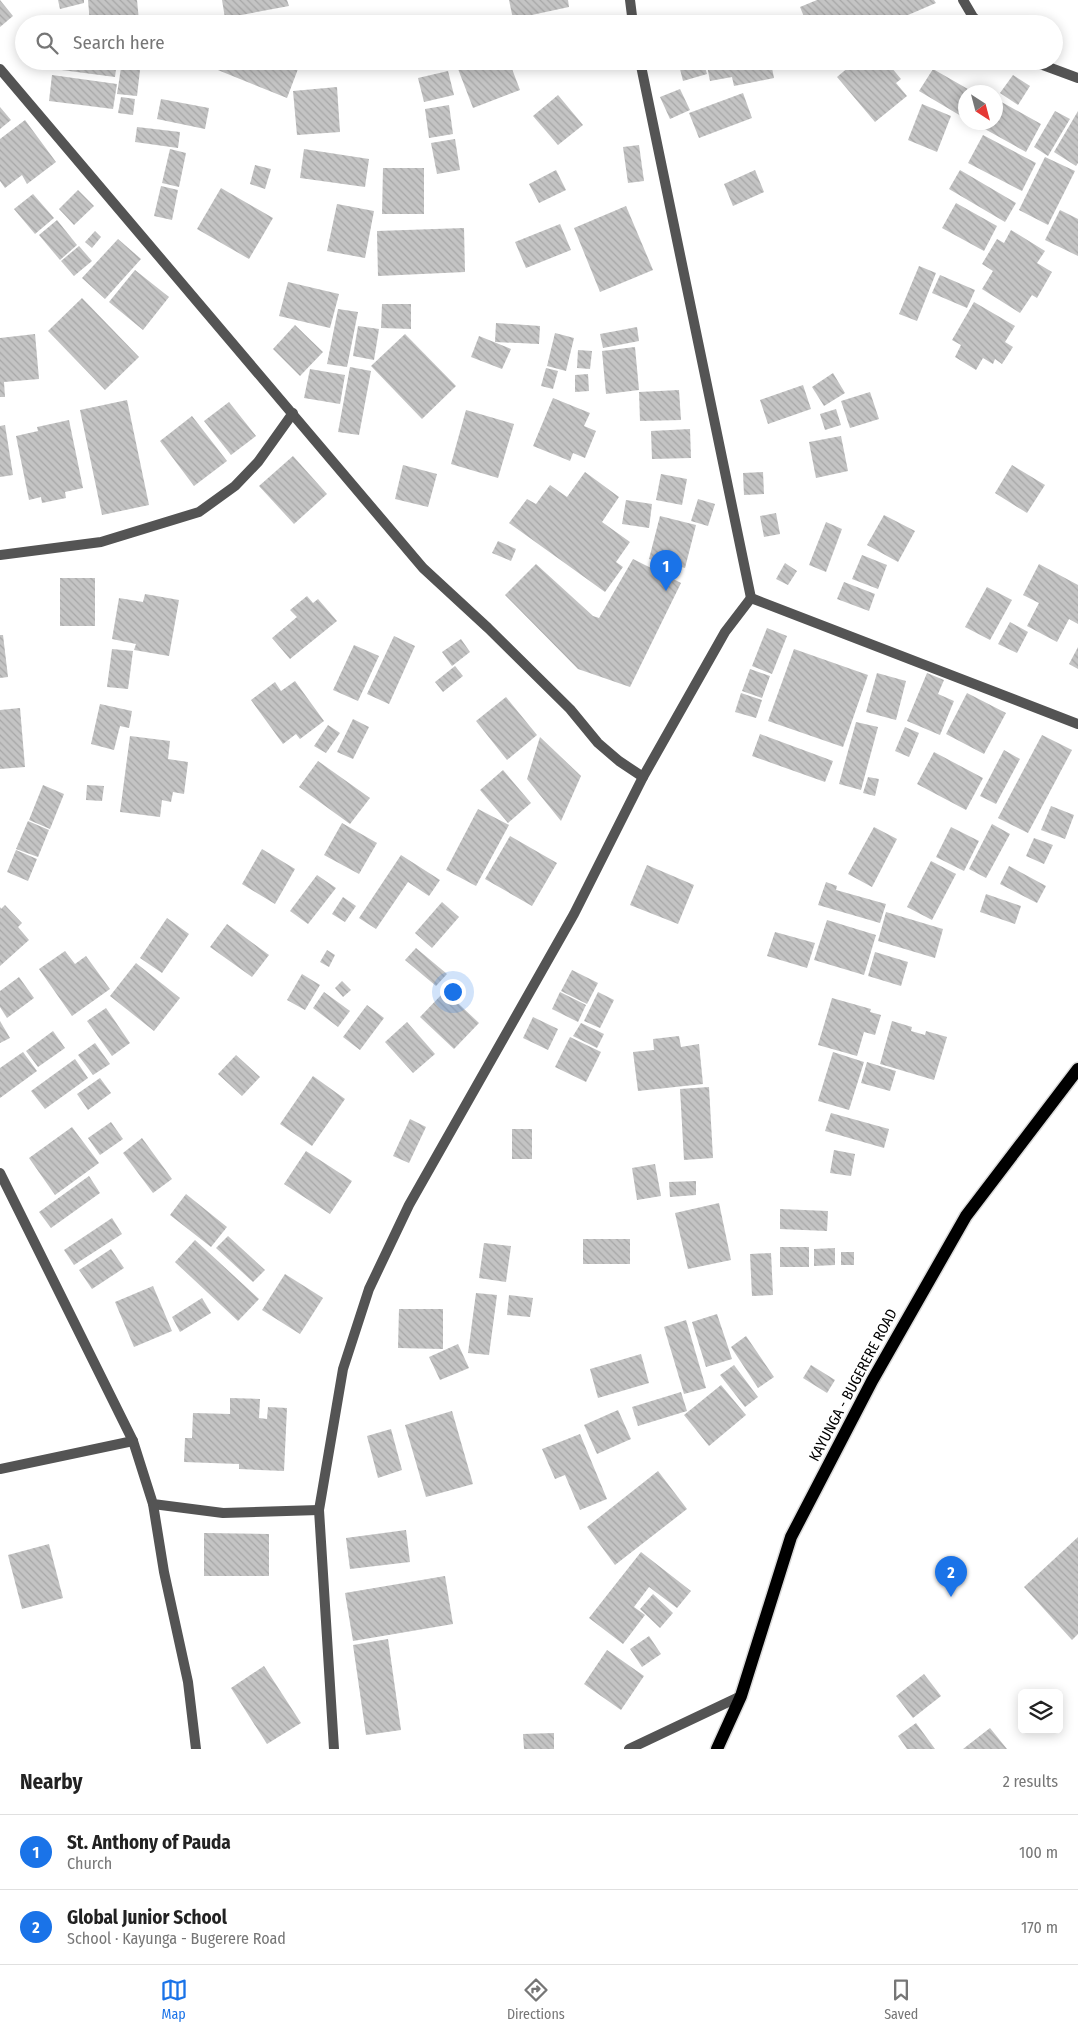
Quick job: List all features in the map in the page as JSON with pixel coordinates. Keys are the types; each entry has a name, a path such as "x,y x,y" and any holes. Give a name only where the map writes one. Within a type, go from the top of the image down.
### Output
{"main road":[{"name":"KAYUNGA - BUGERERE ROAD","path":"716,1749 741,1696 791,1537 872,1381 966,1216 1078,1069"}],"street":[{"path":"630,0 632,15"},
{"path":"963,0 973,15"},
{"path":"0,69 293,413 422,568 488,628 563,702 598,743 619,761 643,777"},
{"path":"642,70 752,598"},
{"path":"1056,70 1078,78"},
{"path":"0,556 101,542 199,512 234,486 258,462 293,413"},
{"path":"752,598 1078,724"},
{"path":"334,1749 319,1510 343,1369 369,1290 409,1205 574,914 643,777 725,632 752,598"},
{"path":"0,1173 133,1441 153,1504 164,1572 188,1682 196,1749"},
{"path":"0,1469 133,1441"},
{"path":"153,1504 222,1513 319,1510"},
{"path":"628,1749 741,1696"}],"building":[{"path":"0,0 13,16 0,27"},
{"path":"58,0 84,0 84,3 60,9"},
{"path":"88,0 137,0 138,15 89,15"},
{"path":"222,0 287,0 289,6 241,15 224,15"},
{"path":"509,0 568,0 569,7 532,15 512,15"},
{"path":"817,0 934,0 936,3 908,15 803,15 800,7"},
{"path":"62,70 116,70 115,77"},
{"path":"121,70 140,70 137,96 117,94"},
{"path":"218,70 298,70 287,98"},
{"path":"458,70 512,70 520,90 473,108"},
{"path":"680,70 706,70 707,74 683,81"},
{"path":"708,70 772,70 774,78 734,86 732,77 710,81"},
{"path":"845,70 894,70 901,79 896,83 907,96 875,122 837,77"},
{"path":"932,70 961,85 958,85 958,114 919,91"},
{"path":"448,71 454,95 424,102 418,78"},
{"path":"52,75 117,84 113,109 49,101"},
{"path":"1013,75 1030,86 1018,105 1003,95 1003,89"},
{"path":"337,87 340,132 297,135 293,91"},
{"path":"680,89 690,110 670,119 660,97"},
{"path":"743,93 752,118 699,138 689,113"},
{"path":"558,95 583,125 558,145 533,116"},
{"path":"121,97 135,99 133,115 118,113"},
{"path":"161,99 209,108 205,129 157,119"},
{"path":"1003,103 1041,124 1026,152 987,130 1003,130"},
{"path":"922,104 951,116 937,152 908,140"},
{"path":"449,105 453,134 429,138 425,109"},
{"path":"0,107 11,120 0,129"},
{"path":"1055,111 1070,119 1048,156 1034,147"},
{"path":"1078,111 1078,163 1076,166 1054,152"},
{"path":"25,120 56,162 27,184 22,175 5,188 0,181 0,139"},
{"path":"137,127 180,132 178,148 135,142"},
{"path":"983,135 1036,163 1022,191 968,163"},
{"path":"455,139 460,170 437,174 431,143"},
{"path":"639,145 644,181 628,183 623,147"},
{"path":"170,149 186,153 179,187 162,183"},
{"path":"304,149 369,159 365,187 300,178"},
{"path":"1045,157 1075,171 1048,225 1019,210"},
{"path":"255,165 271,169 265,189 250,184"},
{"path":"383,168 424,168 424,214 382,214"},
{"path":"556,170 566,190 539,203 529,184"},
{"path":"755,170 764,192 733,206 724,184"},
{"path":"960,170 1016,203 1005,222 949,189"},
{"path":"161,186 178,190 172,220 154,216"},
{"path":"221,188 273,218 249,259 197,229"},
{"path":"78,190 94,206 74,225 59,209"},
{"path":"33,194 54,218 35,234 14,209"},
{"path":"956,203 997,226 984,251 942,228"},
{"path":"337,204 374,211 365,258 327,251"},
{"path":"626,206 653,270 600,292 574,228"},
{"path":"1060,210 1078,219 1078,256 1045,240"},
{"path":"57,220 77,245 60,260 39,235"},
{"path":"560,224 571,250 526,268 515,242"},
{"path":"464,228 465,272 378,276 377,231"},
{"path":"1011,230 1045,251 1037,263 1052,272 1037,298 1032,295 1020,313 982,289 993,271 982,264 997,239 1004,243"},
{"path":"95,231 101,237 92,248 85,242"},
{"path":"118,239 141,259 105,299 82,278"},
{"path":"79,246 92,261 74,276 61,261"},
{"path":"919,266 936,273 917,321 899,314"},
{"path":"135,270 169,297 143,330 109,302"},
{"path":"940,275 975,290 967,308 932,293"},
{"path":"288,282 339,294 330,328 279,316"},
{"path":"82,298 139,357 105,390 48,331"},
{"path":"974,302 1015,326 1005,342 1013,347 1002,364 995,359 993,364 983,358 976,370 955,357 961,345 952,340"},
{"path":"382,304 411,304 411,329 381,328"},
{"path":"338,309 358,312 347,367 327,364"},
{"path":"496,323 540,326 539,344 495,342"},
{"path":"295,325 323,352 300,376 273,349"},
{"path":"358,326 379,329 374,360 353,356"},
{"path":"637,327 639,341 603,348 600,334"},
{"path":"555,333 574,338 566,371 547,366"},
{"path":"35,334 39,379 4,382 5,397 0,397 0,338"},
{"path":"405,334 456,386 422,419 371,366"},
{"path":"479,336 511,349 502,369 471,357"},
{"path":"635,347 639,390 606,394 602,351"},
{"path":"578,350 592,351 590,369 577,368"},
{"path":"350,367 371,371 359,435 338,432"},
{"path":"546,368 558,371 553,389 541,386"},
{"path":"310,369 345,375 340,404 304,398"},
{"path":"833,373 845,393 824,406 812,387"},
{"path":"588,374 589,391 575,392 575,375"},
{"path":"803,385 811,409 768,424 760,400"},
{"path":"679,390 681,420 640,421 639,392"},
{"path":"870,392 879,419 850,428 841,401"},
{"path":"553,398 590,413 584,426 596,431 585,458 573,453 570,461 533,446"},
{"path":"127,400 149,505 102,515 80,410"},
{"path":"229,402 256,436 231,455 204,421"},
{"path":"836,409 841,425 825,430 820,414"},
{"path":"466,410 514,424 498,478 451,464"},
{"path":"192,416 227,461 194,486 160,441"},
{"path":"69,420 83,488 65,492 66,498 42,503 41,497 29,500 16,436 38,431 37,427"},
{"path":"5,425 13,475 0,477 0,426"},
{"path":"690,429 691,458 652,459 651,431"},
{"path":"841,436 848,471 816,478 809,442"},
{"path":"293,456 327,494 294,524 259,486"},
{"path":"403,465 437,474 428,507 395,499"},
{"path":"1012,465 1045,485 1027,513 995,493"},
{"path":"585,472 619,497 602,522 630,542 616,562 623,567 605,592 509,523 527,499 536,504 550,485 567,497"},
{"path":"763,472 764,494 744,495 743,473"},
{"path":"661,474 687,479 682,505 656,500"},
{"path":"698,499 715,504 708,526 691,521"},
{"path":"626,500 652,504 649,528 622,524"},
{"path":"776,513 780,534 764,537 760,516"},
{"path":"884,515 915,531 898,562 867,545"},
{"path":"660,516 696,525 685,568 649,559"},
{"path":"826,522 842,529 826,572 809,565"},
{"path":"498,541 516,549 511,561 492,553"},
{"path":"862,555 887,565 878,589 852,579"},
{"path":"633,559 681,583 630,687 578,669 505,595 536,564 593,616 599,618"},
{"path":"785,563 797,571 788,585 776,579"},
{"path":"1039,564 1078,585 1078,624 1069,619 1057,642 1027,626 1039,603 1023,595"},
{"path":"60,578 95,578 95,626 60,626"},
{"path":"844,582 875,594 869,611 837,599"},
{"path":"987,587 1012,600 990,640 965,627"},
{"path":"145,594 179,600 169,656 134,650 136,644 112,639 119,598 143,602"},
{"path":"307,596 313,603 318,599 337,621 290,659 272,638 297,617 290,610"},
{"path":"1010,622 1028,632 1017,653 998,644"},
{"path":"767,628 787,636 772,674 752,666"},
{"path":"0,635 3,635 8,677 0,678"},
{"path":"394,636 415,646 389,704 367,694"},
{"path":"461,639 470,652 452,666 442,652"},
{"path":"354,645 379,656 358,701 333,690"},
{"path":"1078,647 1078,669 1069,664"},
{"path":"112,649 133,651 128,689 107,687"},
{"path":"794,649 868,675 843,747 768,721"},
{"path":"455,666 463,676 443,692 435,682"},
{"path":"750,669 770,676 762,698 742,691"},
{"path":"877,673 906,681 896,720 866,712"},
{"path":"927,673 944,680 938,694 954,701 940,735 907,721"},
{"path":"295,681 324,721 300,739 296,734 283,744 251,700 275,682 281,691"},
{"path":"741,693 762,700 756,718 735,712"},
{"path":"967,693 1006,713 984,754 946,734"},
{"path":"506,697 537,735 507,760 476,721"},
{"path":"100,704 132,711 129,728 120,726 114,750 91,744"},
{"path":"20,708 25,767 0,769 0,710"},
{"path":"353,719 369,727 353,759 337,752"},
{"path":"856,722 878,727 861,790 839,784"},
{"path":"328,725 340,733 326,753 314,746"},
{"path":"905,727 919,733 909,757 895,751"},
{"path":"760,734 833,761 825,782 752,756"},
{"path":"1042,735 1072,750 1028,833 998,818"},
{"path":"130,736 170,741 168,759 188,762 184,794 173,792 171,802 162,800 160,817 120,812"},
{"path":"540,737 581,776 561,821 527,779"},
{"path":"1004,750 1020,759 996,804 980,796"},
{"path":"934,752 983,778 966,810 917,784"},
{"path":"318,761 370,798 350,824 299,787"},
{"path":"503,770 531,803 508,823 480,790"},
{"path":"868,777 879,779 875,796 863,793"},
{"path":"43,785 64,794 50,829 29,820"},
{"path":"87,785 104,786 102,801 86,800"},
{"path":"1051,806 1074,815 1065,839 1041,830"},
{"path":"478,809 509,825 476,886 446,870"},
{"path":"28,821 49,830 38,857 16,849"},
{"path":"342,823 377,843 359,874 324,855"},
{"path":"992,824 1010,834 986,878 969,869"},
{"path":"874,827 897,839 872,887 848,874"},
{"path":"951,827 979,841 964,871 936,857"},
{"path":"510,836 557,863 532,906 485,879"},
{"path":"1034,838 1053,845 1044,864 1026,856"},
{"path":"262,849 295,869 275,904 242,884"},
{"path":"16,850 37,859 28,881 7,872"},
{"path":"401,855 440,880 429,896 408,882 376,929 359,918"},
{"path":"931,861 956,874 932,920 907,907"},
{"path":"647,865 694,885 678,924 630,905"},
{"path":"1009,866 1046,886 1037,903 1000,884"},
{"path":"317,875 336,888 308,924 290,911"},
{"path":"826,882 837,886 836,890 886,904 880,923 818,905"},
{"path":"986,894 1021,906 1015,924 980,912"},
{"path":"343,897 356,906 345,922 332,914"},
{"path":"442,902 459,917 432,948 415,933"},
{"path":"5,905 22,923 18,927 29,940 0,966 0,907 1,909"},
{"path":"886,912 943,929 935,958 878,941"},
{"path":"167,918 189,934 162,973 140,958"},
{"path":"827,920 876,935 864,975 814,960"},
{"path":"227,924 269,955 252,977 210,947"},
{"path":"775,932 815,943 807,968 767,956"},
{"path":"416,948 447,974 436,986 405,960"},
{"path":"327,950 335,955 329,967 320,962"},
{"path":"65,951 75,964 86,956 110,989 72,1016 39,969"},
{"path":"875,952 908,962 901,986 868,976"},
{"path":"136,963 180,998 154,1031 110,996"},
{"path":"572,970 598,983 587,1004 561,991"},
{"path":"302,974 320,985 305,1010 287,1000"},
{"path":"19,977 34,998 7,1018 0,1007 0,991"},
{"path":"342,981 351,990 343,997 335,988"},
{"path":"445,991 479,1023 454,1049 420,1017"},
{"path":"324,992 350,1011 338,1027 313,1008"},
{"path":"560,992 586,1005 578,1022 552,1009"},
{"path":"598,992 614,1000 600,1028 584,1021"},
{"path":"832,998 871,1009 870,1012 881,1015 875,1035 864,1032 857,1056 818,1045"},
{"path":"367,1005 384,1018 360,1050 343,1037"},
{"path":"106,1008 130,1043 112,1056 87,1021"},
{"path":"533,1017 558,1029 548,1050 523,1038"},
{"path":"0,1021 10,1038 0,1043"},
{"path":"892,1021 912,1027 911,1031 925,1035 926,1031 947,1037 934,1080 880,1064"},
{"path":"407,1022 435,1054 413,1073 385,1042"},
{"path":"581,1023 604,1034 597,1048 573,1036"},
{"path":"53,1031 65,1048 38,1067 26,1051"},
{"path":"679,1036 681,1047 699,1044 703,1084 638,1091 633,1052 654,1050 653,1039"},
{"path":"570,1037 601,1052 586,1082 555,1067"},
{"path":"95,1043 110,1064 93,1075 78,1055"},
{"path":"23,1052 37,1071 0,1098 0,1068"},
{"path":"833,1052 864,1062 849,1110 818,1101"},
{"path":"236,1055 260,1077 242,1096 218,1074"},
{"path":"75,1059 88,1078 45,1109 31,1091"},
{"path":"867,1062 896,1071 890,1091 861,1083"},
{"path":"313,1076 345,1099 312,1146 280,1124"},
{"path":"100,1078 111,1093 88,1110 77,1094"},
{"path":"709,1087 713,1158 684,1160 680,1089"},
{"path":"831,1113 889,1129 884,1148 825,1131"},
{"path":"410,1119 426,1127 409,1163 393,1156"},
{"path":"111,1122 123,1139 100,1155 88,1138"},
{"path":"72,1127 99,1163 55,1195 29,1158"},
{"path":"512,1129 532,1129 532,1159 512,1159"},
{"path":"142,1138 172,1179 153,1193 123,1153"},
{"path":"834,1150 855,1154 851,1176 830,1173"},
{"path":"306,1151 352,1181 330,1214 284,1184"},
{"path":"655,1164 661,1196 637,1200 632,1168"},
{"path":"89,1176 100,1193 51,1228 39,1212"},
{"path":"696,1181 696,1195 670,1197 669,1182"},
{"path":"186,1194 227,1227 211,1247 170,1215"},
{"path":"719,1203 731,1260 688,1269 675,1213"},
{"path":"780,1209 828,1211 827,1231 780,1229"},
{"path":"112,1218 122,1234 74,1265 64,1250"},
{"path":"228,1236 265,1270 253,1282 216,1248"},
{"path":"583,1239 630,1239 630,1264 583,1264"},
{"path":"195,1240 259,1299 238,1321 175,1262"},
{"path":"484,1243 511,1246 506,1282 479,1278"},
{"path":"780,1247 809,1247 809,1267 780,1267"},
{"path":"835,1248 835,1265 814,1266 814,1249"},
{"path":"111,1249 124,1268 92,1289 79,1270"},
{"path":"841,1252 854,1252 854,1265 841,1265"},
{"path":"771,1253 773,1295 752,1296 750,1254"},
{"path":"285,1274 323,1298 300,1334 262,1310"},
{"path":"153,1286 172,1331 134,1347 115,1302"},
{"path":"476,1293 497,1295 489,1355 468,1353"},
{"path":"509,1295 533,1298 530,1317 507,1315"},
{"path":"202,1298 211,1313 180,1332 172,1317"},
{"path":"399,1309 443,1309 443,1349 398,1348"},
{"path":"717,1314 732,1359 706,1367 692,1322"},
{"path":"686,1320 706,1388 684,1394 664,1327"},
{"path":"746,1336 774,1377 758,1388 731,1347"},
{"path":"458,1344 469,1368 440,1380 429,1357"},
{"path":"641,1354 649,1383 598,1398 590,1369"},
{"path":"734,1365 758,1397 745,1407 720,1375"},
{"path":"811,1365 835,1380 827,1393 803,1378"},
{"path":"721,1385 746,1415 709,1446 684,1415"},
{"path":"681,1392 687,1411 638,1426 632,1407"},
{"path":"230,1398 260,1399 259,1418 267,1419 268,1407 287,1408 284,1471 239,1469 239,1464 184,1462 185,1438 192,1438 193,1413 230,1414"},
{"path":"618,1410 631,1439 597,1454 584,1425"},
{"path":"452,1411 473,1484 426,1497 405,1425"},
{"path":"391,1429 402,1470 378,1478 367,1436"},
{"path":"580,1434 607,1499 580,1510 565,1475 555,1479 542,1449"},
{"path":"658,1471 687,1509 615,1565 587,1527"},
{"path":"406,1530 410,1562 350,1569 346,1538"},
{"path":"204,1533 269,1534 269,1576 204,1576"},
{"path":"1078,1537 1078,1634 1072,1640 1024,1587"},
{"path":"49,1544 63,1598 22,1609 8,1555"},
{"path":"641,1552 691,1591 677,1608 649,1587 634,1607 645,1615 623,1644 589,1618"},
{"path":"445,1576 453,1624 353,1641 345,1593"},
{"path":"653,1594 673,1613 660,1628 640,1609"},
{"path":"649,1636 661,1654 642,1667 630,1649"},
{"path":"388,1639 401,1730 366,1735 353,1645"},
{"path":"607,1650 644,1676 621,1710 584,1684"},
{"path":"264,1666 301,1723 267,1744 231,1688"},
{"path":"924,1674 941,1696 913,1718 896,1696"},
{"path":"916,1723 935,1749 907,1749 898,1736"},
{"path":"990,1728 1007,1749 963,1749"},
{"path":"554,1733 554,1749 524,1749 523,1734"}],"place":[{"name":"St. Anthony of Pauda","path":"666,591"},
{"name":"Global Junior School","path":"951,1597"}]}
